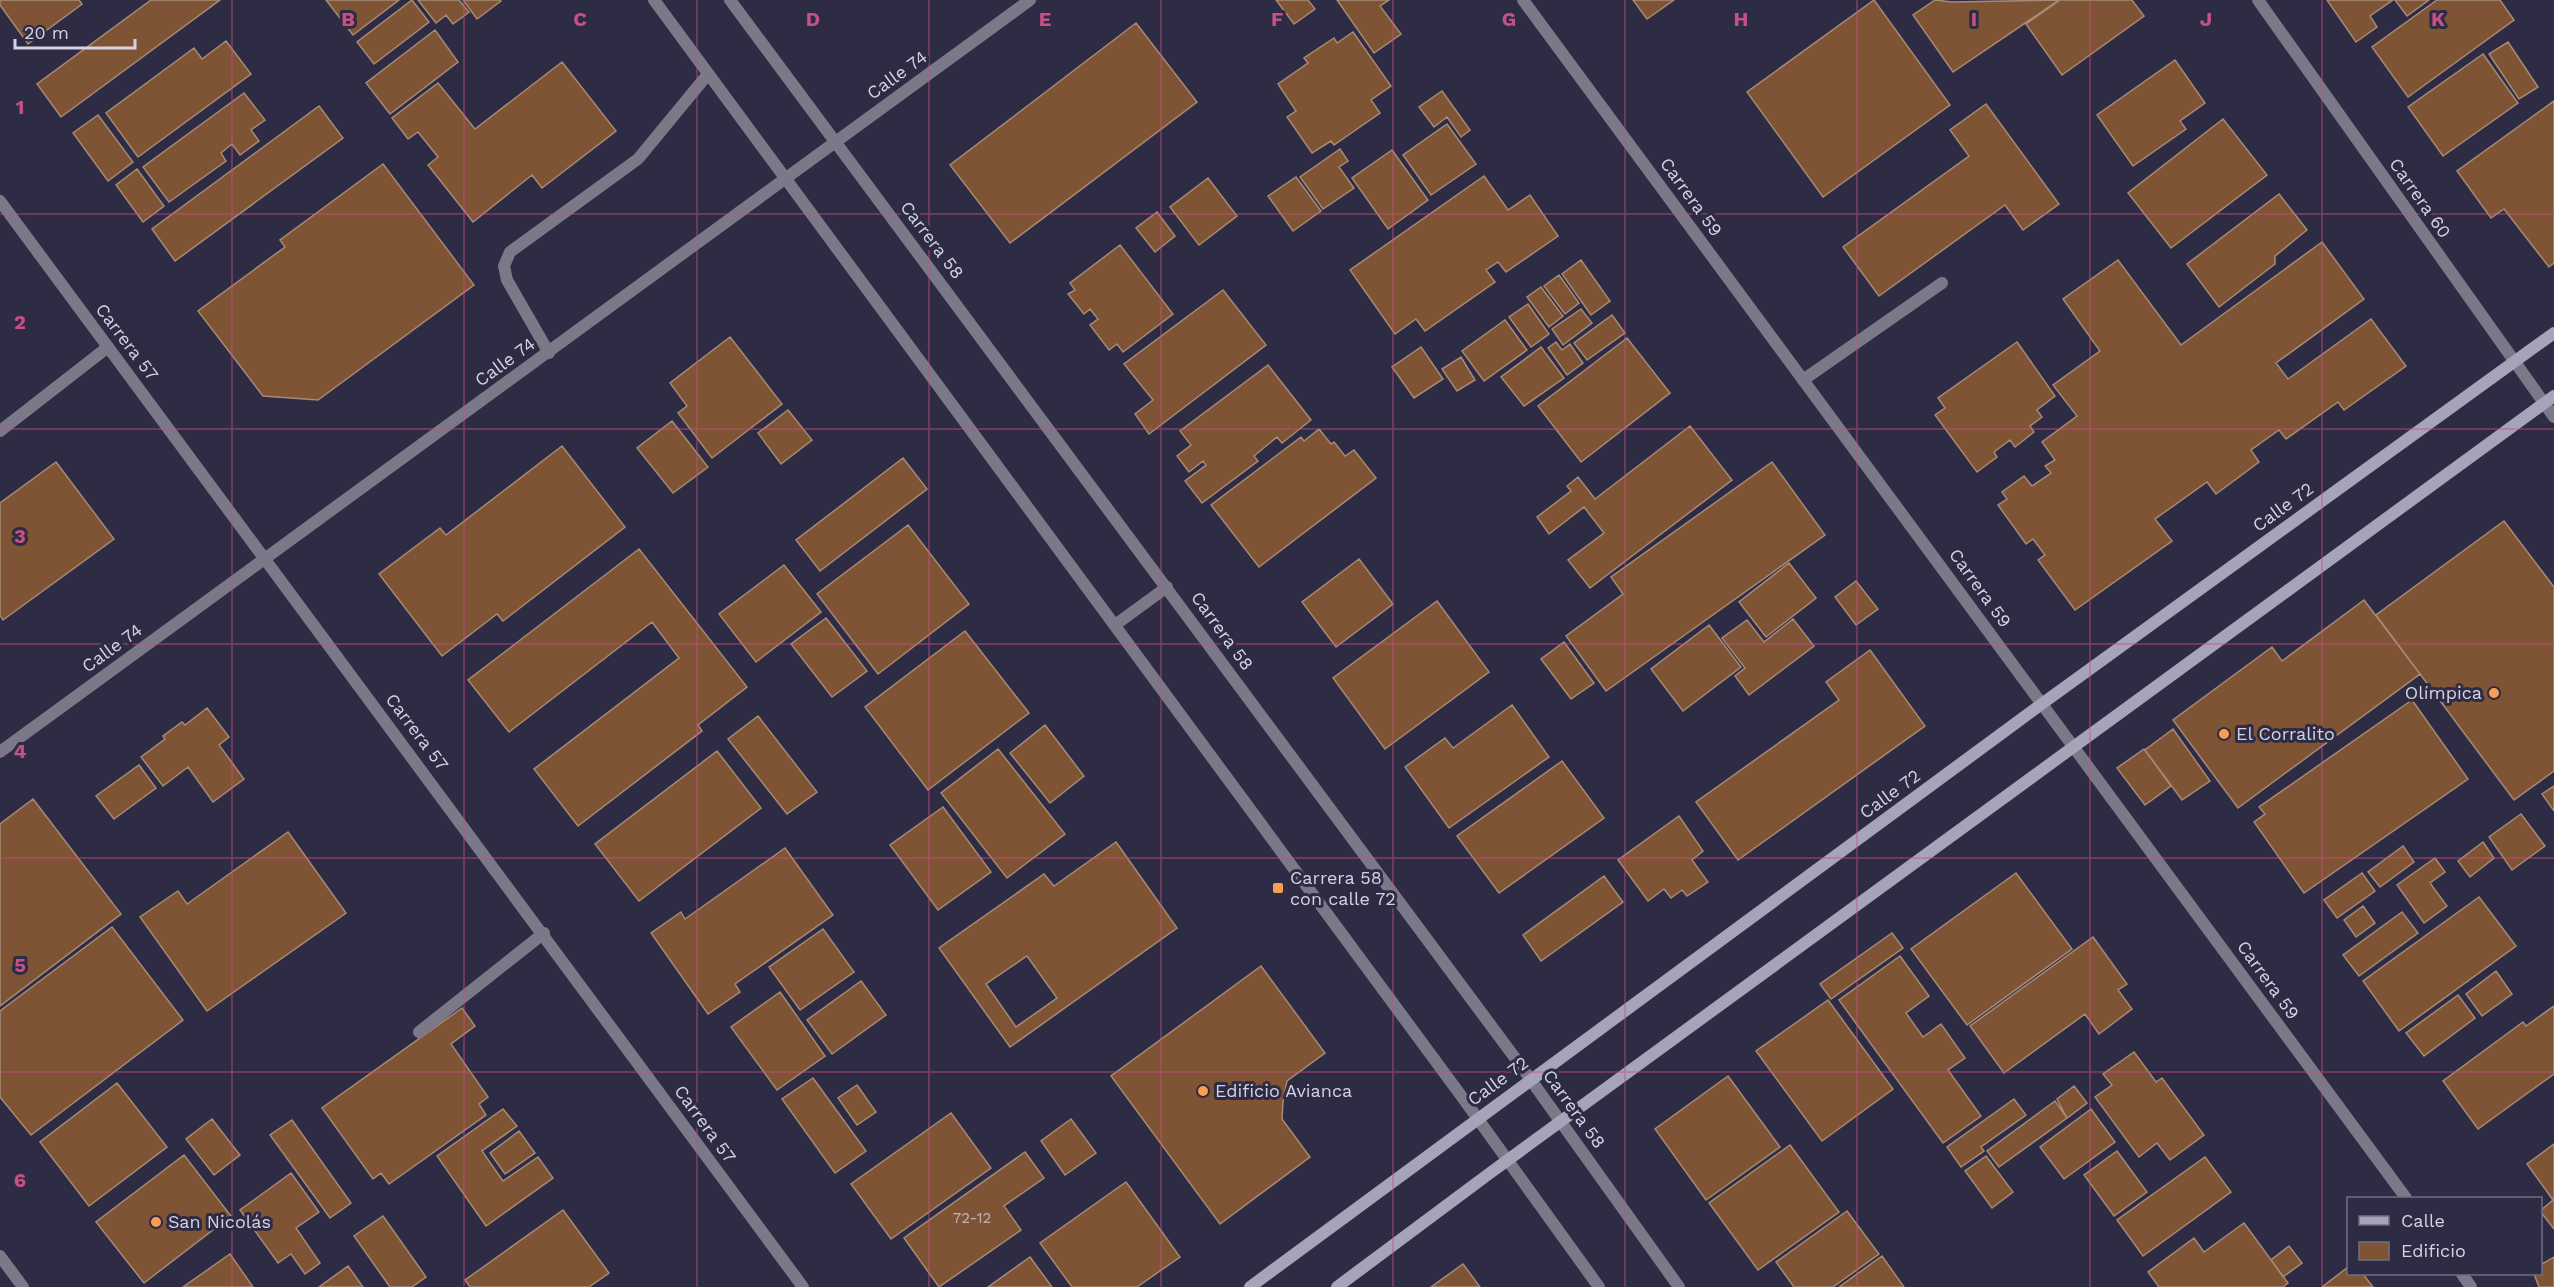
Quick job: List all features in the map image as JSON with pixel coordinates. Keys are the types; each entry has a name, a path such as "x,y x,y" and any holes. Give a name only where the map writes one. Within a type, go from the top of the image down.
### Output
{"main road":[{"name":"Calle 72","path":"1250,1287 2043,704 2554,333"},
{"path":"1338,1287 2072,746 2549,399"}],"street":[{"path":"654,0 1478,1118 1599,1287"},
{"name":"Carrera 58","path":"730,0 1562,1121 1679,1287"},
{"name":"Calle 74","path":"0,752 1030,0"},
{"name":"Carrera 59","path":"1523,0 2405,1197"},
{"name":"Carrera 60","path":"2258,0 2514,362 2549,399 2554,417"},
{"path":"549,353 507,280 504,266 510,252 638,159 708,74"},
{"name":"Carrera 57","path":"0,201 803,1287"},
{"path":"1803,380 1942,283"},
{"path":"0,431 108,347"},
{"path":"1115,625 1167,587"},
{"path":"419,1032 543,933"},
{"path":"0,1256 23,1287"},
{"path":"2463,1275 2472,1287"}],"building":[{"path":"0,0 79,0 82,4 28,44 0,5"},
{"path":"151,0 220,0 61,117 37,84"},
{"path":"326,0 399,0 353,35"},
{"path":"412,0 429,22 374,64 357,42"},
{"path":"418,0 459,0 469,12 453,24 446,15 436,23"},
{"path":"463,0 500,0 501,1 477,19"},
{"path":"1276,0 1308,0 1315,9 1294,24"},
{"path":"1337,0 1389,0 1380,6 1401,34 1374,53"},
{"path":"1633,0 1674,0 1647,19"},
{"path":"1874,0 1950,105 1823,197 1747,92"},
{"path":"1935,0 1952,2 2059,0 1953,72 1913,15"},
{"path":"2060,0 2132,0 2144,16 2062,75 2026,24"},
{"path":"2327,0 2393,0 2370,16 2377,27 2356,42"},
{"path":"2395,0 2429,0 2407,16"},
{"path":"2437,0 2500,0 2514,20 2408,97 2372,47"},
{"path":"1136,23 1197,102 1010,243 950,165"},
{"path":"435,30 458,62 390,114 366,83"},
{"path":"1353,32 1391,86 1371,100 1380,113 1334,145 1331,141 1312,153 1287,117 1296,111 1278,84 1308,63 1304,58 1334,38 1337,43"},
{"path":"226,41 251,74 138,157 106,113 194,48 202,59"},
{"path":"2508,42 2538,87 2519,99 2489,54"},
{"path":"2483,54 2518,103 2443,156 2408,107"},
{"path":"2175,60 2205,103 2180,121 2186,129 2133,166 2097,115"},
{"path":"562,62 616,131 542,188 532,175 473,222 428,165 438,157 418,132 408,139 392,118 438,83 475,129"},
{"path":"1442,91 1470,130 1461,137 1447,117 1434,127 1419,107"},
{"path":"244,93 265,120 251,130 259,141 240,155 232,144 221,153 226,161 169,202 143,167"},
{"path":"2554,101 2554,263 2549,267 2504,209 2491,218 2457,171"},
{"path":"1986,104 2059,204 2023,230 2005,205 1879,296 1843,247 1969,156 1950,130"},
{"path":"319,106 343,138 175,261 152,229"},
{"path":"98,115 133,162 108,181 73,133"},
{"path":"2223,119 2267,175 2171,248 2128,193"},
{"path":"1447,124 1476,164 1431,195 1403,155"},
{"path":"1340,149 1348,161 1339,167 1354,188 1323,209 1300,177"},
{"path":"1392,150 1428,200 1388,229 1352,178"},
{"path":"383,164 474,285 318,400 263,396 198,311 285,247 280,240"},
{"path":"137,169 164,206 143,222 116,185"},
{"path":"1484,176 1508,210 1530,195 1558,236 1506,272 1498,262 1486,270 1495,282 1425,331 1416,319 1395,334 1350,270"},
{"path":"1296,177 1321,211 1293,231 1268,196"},
{"path":"1208,178 1237,216 1199,245 1170,207"},
{"path":"2279,194 2307,230 2275,256 2275,264 2219,307 2187,264"},
{"path":"1157,212 1175,236 1155,252 1136,228"},
{"path":"2322,242 2364,299 2276,363 2288,379 2371,319 2406,366 2344,410 2338,402 2286,439 2279,430 2251,450 2259,462 2216,494 2207,482 2155,519 2172,541 2075,610 2038,560 2045,555 2033,539 2026,544 1998,505 2007,499 2002,492 2024,476 2032,486 2051,473 2045,466 2055,460 2042,442 2077,416 2053,385 2100,351 2063,299 2118,260 2181,345"},
{"path":"1120,245 1173,314 1123,352 1117,344 1109,350 1090,325 1098,319 1090,309 1084,314 1068,294 1075,290 1070,283"},
{"path":"1581,260 1610,301 1591,315 1562,274"},
{"path":"1559,275 1579,303 1565,314 1544,286"},
{"path":"1541,287 1563,316 1549,327 1527,297"},
{"path":"1223,290 1266,345 1149,434 1135,414 1153,400 1124,364"},
{"path":"1528,304 1549,334 1531,347 1509,317"},
{"path":"1581,309 1592,323 1563,345 1552,329"},
{"path":"1612,315 1625,333 1587,360 1574,343"},
{"path":"1505,320 1527,350 1484,381 1462,351"},
{"path":"730,337 782,404 712,458 678,413 687,406 670,383"},
{"path":"1627,338 1670,393 1581,462 1538,406"},
{"path":"1556,342 1562,350 1570,344 1583,363 1567,375 1548,348"},
{"path":"2017,342 2055,396 2037,410 2042,417 2030,426 2034,432 2015,447 2010,440 1994,452 1997,457 1977,472 1935,415 1945,408 1938,398"},
{"path":"1421,347 1443,379 1414,398 1392,367"},
{"path":"1541,347 1564,378 1524,406 1501,377"},
{"path":"1461,357 1475,380 1457,391 1442,369"},
{"path":"1268,365 1311,420 1282,443 1277,437 1254,456 1258,461 1202,503 1185,481 1206,465 1203,461 1189,472 1177,456 1191,445 1180,431"},
{"path":"788,410 812,440 781,464 758,433"},
{"path":"672,421 708,467 673,493 637,448"},
{"path":"1690,426 1732,480 1590,588 1568,560 1604,533 1584,507 1549,534 1537,517 1571,491 1567,486 1578,477 1595,499"},
{"path":"1319,429 1345,456 1354,450 1376,478 1259,567 1211,505 1301,437 1304,441"},
{"path":"562,446 625,527 503,621 497,614 442,656 379,574 440,528 446,535"},
{"path":"903,458 927,489 820,571 796,540"},
{"path":"56,462 114,539 3,620 0,615 0,503"},
{"path":"1772,462 1825,535 1606,691 1566,636 1623,594 1611,577"},
{"name":"Olímpica","path":"2504,521 2554,587 2554,771 2514,800 2376,615"},
{"path":"908,525 969,604 878,674 817,594"},
{"path":"639,549 747,687 698,725 702,731 578,826 534,769 679,658 652,622 509,732 468,680"},
{"path":"1359,559 1393,604 1336,647 1302,602"},
{"path":"1789,563 1816,598 1766,637 1739,602"},
{"path":"784,565 821,612 756,662 719,614"},
{"path":"1856,581 1878,609 1856,625 1835,597"},
{"path":"2364,600 2420,674 2238,808 2173,720 2272,647 2282,661"},
{"path":"1437,601 1489,672 1385,749 1333,678"},
{"path":"826,618 867,671 832,697 791,644"},
{"path":"1793,619 1814,646 1749,695 1735,676 1745,668 1722,638 1747,620 1764,642"},
{"path":"1709,625 1741,667 1683,711 1651,669"},
{"path":"965,631 1029,713 928,790 865,707"},
{"path":"1564,642 1594,683 1571,699 1541,659"},
{"path":"1870,650 1925,726 1738,860 1696,802 1839,700 1826,682"},
{"path":"2412,700 2468,779 2304,893 2254,822 2265,814 2259,807"},
{"path":"1512,705 1549,757 1449,828 1405,767 1445,738 1453,748"},
{"path":"207,708 229,737 219,745 244,779 213,802 188,767 163,786 141,757 165,739 163,736 182,722 185,725"},
{"path":"758,716 817,792 787,814 728,739"},
{"path":"1045,725 1084,776 1050,803 1010,753"},
{"path":"2173,729 2210,781 2182,800 2145,750"},
{"path":"998,749 1065,834 1007,878 941,793"},
{"path":"2144,749 2171,786 2145,805 2117,768"},
{"path":"717,751 761,808 639,901 595,844"},
{"path":"1562,761 1604,818 1499,893 1457,836"},
{"path":"139,765 156,788 114,819 96,796"},
{"path":"2554,786 2554,811 2542,794"},
{"path":"33,799 121,914 0,1006 0,824"},
{"path":"943,807 991,872 938,910 890,845"},
{"path":"2521,814 2545,846 2512,870 2489,837"},
{"path":"1679,816 1703,851 1692,860 1708,882 1687,896 1682,890 1671,898 1664,889 1648,901 1618,860"},
{"path":"288,832 346,913 207,1011 140,917 178,891 187,904"},
{"path":"1116,842 1177,928 1010,1047 939,948 1044,874 1054,886","holes":["1027,956 1057,998 1016,1027 986,984"]},
{"path":"2483,842 2494,858 2470,877 2458,861"},
{"path":"2403,846 2414,862 2380,887 2368,872"},
{"path":"785,848 833,915 735,984 740,992 708,1014 651,933 681,912 685,919"},
{"path":"2435,858 2445,872 2430,883 2447,906 2424,923 2397,885"},
{"path":"2016,873 2072,949 1967,1025 1911,949"},
{"path":"2362,873 2375,891 2337,918 2324,900"},
{"path":"1604,876 1623,902 1541,961 1523,935"},
{"path":"2479,897 2516,946 2399,1031 2363,981"},
{"path":"2363,906 2375,923 2356,937 2344,920"},
{"path":"2402,912 2418,933 2359,976 2343,955"},
{"path":"112,927 183,1020 31,1135 0,1097 0,1011"},
{"path":"823,929 854,972 800,1010 769,967"},
{"path":"1892,933 1903,948 1831,999 1820,984"},
{"path":"2093,937 2127,984 2118,990 2132,1009 2099,1034 2085,1014 2004,1073 1970,1026"},
{"path":"1900,956 1929,996 1906,1013 1923,1037 1941,1024 1965,1058 1948,1070 1981,1116 1943,1143 1839,1000"},
{"name":"Edificio Avianca","path":"1261,966 1325,1053 1287,1081 1283,1102 1282,1119 1310,1157 1220,1224 1111,1076"},
{"path":"2496,971 2512,994 2482,1016 2466,994"},
{"path":"861,981 886,1015 832,1054 807,1020"},
{"path":"780,992 825,1056 777,1090 731,1027"},
{"path":"2458,995 2475,1018 2424,1056 2406,1033"},
{"path":"1828,1000 1893,1089 1822,1141 1756,1051"},
{"path":"2554,1006 2554,1074 2478,1129 2443,1081 2523,1022 2526,1026"},
{"path":"462,1008 475,1026 451,1044 488,1097 479,1104 486,1115 389,1184 381,1173 373,1179 322,1108"},
{"path":"2134,1052 2156,1082 2162,1078 2204,1135 2170,1160 2157,1143 2139,1157 2095,1097 2112,1085 2103,1074"},
{"path":"1728,1076 1780,1147 1706,1200 1655,1129"},
{"path":"813,1078 866,1151 835,1173 782,1099"},
{"path":"117,1083 167,1147 89,1206 40,1142"},
{"path":"857,1085 876,1112 857,1125 838,1098"},
{"path":"2074,1086 2087,1103 2067,1118 2057,1099"},
{"path":"2014,1099 2026,1115 1981,1147 1984,1151 1961,1167 1947,1147"},
{"path":"2055,1101 2067,1118 1999,1167 1987,1151"},
{"path":"503,1109 517,1126 482,1151 503,1181 538,1157 553,1178 486,1226 437,1156"},
{"path":"2091,1109 2115,1142 2064,1179 2040,1147"},
{"path":"951,1113 991,1168 891,1239 851,1184"},
{"path":"212,1119 240,1155 214,1175 186,1139"},
{"path":"1071,1119 1096,1153 1065,1175 1041,1141"},
{"path":"292,1120 351,1203 330,1218 270,1135"},
{"path":"519,1131 535,1153 505,1174 490,1153"},
{"path":"2554,1144 2554,1229 2542,1214 2542,1209 2553,1200 2527,1164"},
{"path":"1790,1145 1839,1212 1758,1270 1709,1203"},
{"path":"2117,1151 2147,1192 2114,1216 2084,1175"},
{"path":"1025,1152 1044,1178 1004,1206 1021,1230 939,1287 904,1238"},
{"path":"184,1155 231,1216 144,1283 96,1222"},
{"path":"1986,1156 2013,1192 1992,1208 1965,1171"},
{"path":"2205,1157 2231,1192 2143,1256 2117,1220"},
{"path":"291,1173 319,1212 296,1228 320,1263 305,1274 291,1254 278,1263 240,1210"},
{"path":"1126,1182 1180,1257 1137,1287 1072,1287 1040,1243"},
{"path":"563,1210 609,1273 589,1287 470,1287 465,1280"},
{"path":"1847,1211 1879,1254 1833,1287 1794,1287 1776,1262"},
{"path":"383,1216 426,1277 412,1287 390,1287 354,1236"},
{"path":"2244,1223 2288,1283 2283,1287 2159,1287 2148,1272 2194,1238 2204,1252"},
{"path":"2289,1246 2302,1263 2283,1277 2271,1260"},
{"path":"230,1254 253,1287 183,1287"},
{"path":"1882,1256 1904,1287 1839,1287"},
{"path":"1030,1257 1052,1287 988,1287"},
{"path":"2554,1257 2554,1287 2539,1287 2534,1275 2542,1275 2542,1264"},
{"path":"1463,1264 1480,1287 1431,1287"},
{"path":"348,1266 363,1287 319,1287"},
{"path":"2347,1268 2347,1275 2364,1275 2373,1287 2322,1287"}],"place":[{"name":"Olímpica","path":"2494,693"},
{"name":"El Corralito","path":"2224,734"},
{"name":"Carrera 58 con calle 72","path":"1278,888"},
{"name":"Edificio Avianca","path":"1203,1091"},
{"name":"San Nicolás","path":"156,1222"}]}
